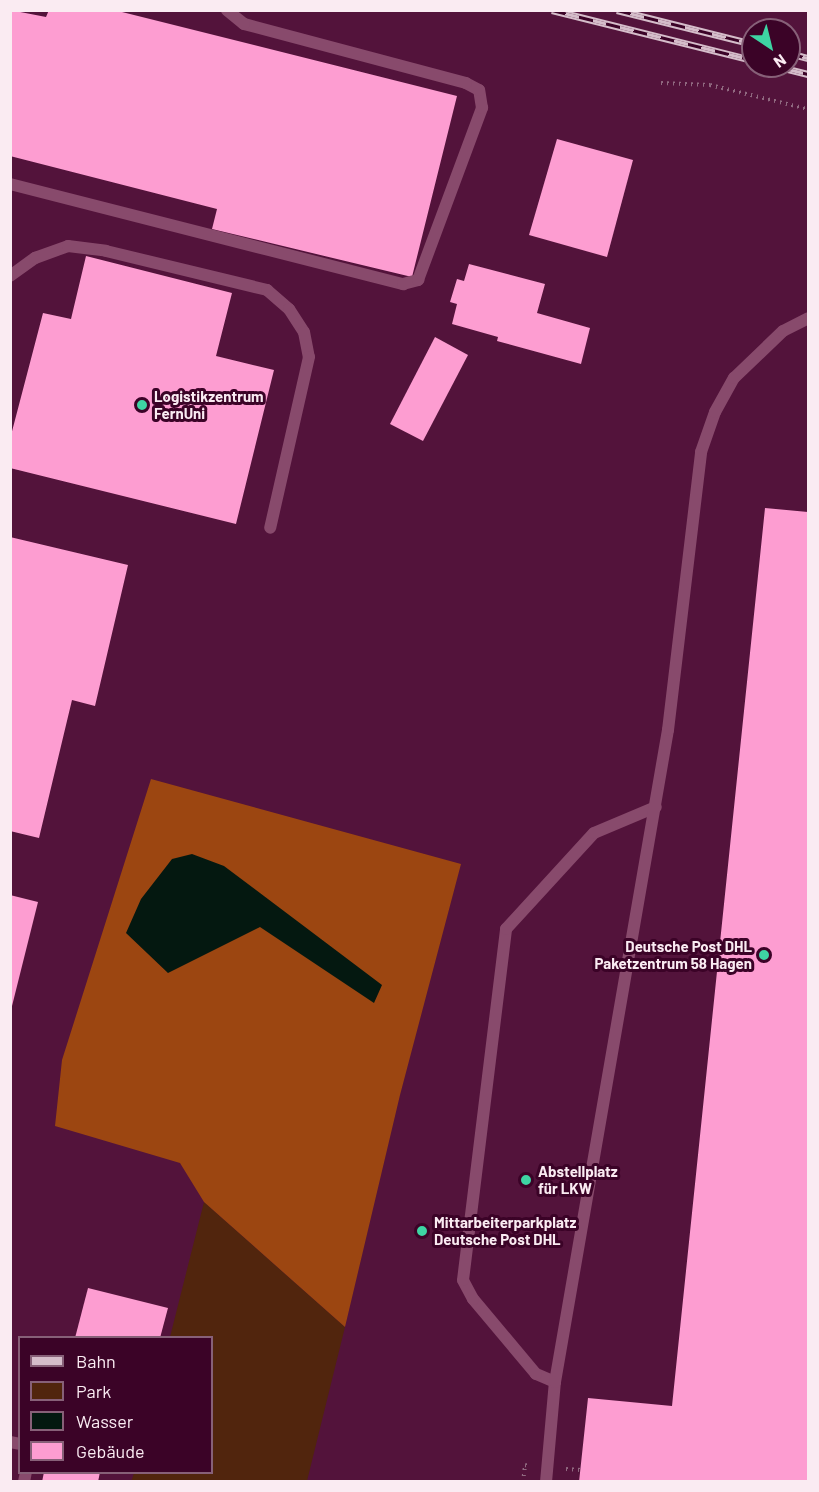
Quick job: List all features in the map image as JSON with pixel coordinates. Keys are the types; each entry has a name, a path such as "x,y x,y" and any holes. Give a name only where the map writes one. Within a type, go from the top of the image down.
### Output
{"lane":[{"path":"10,184 403,284 418,280 482,108 478,90 466,82 244,24 227,10"},
{"path":"10,276 35,258 68,246 106,251 267,290 290,309 304,332 309,357 270,528"},
{"path":"546,1482 555,1382 656,807 684,608 701,452 715,412 734,378 783,332 808,318"},
{"path":"555,1382 536,1374 473,1299 463,1280 506,929 594,833 656,807"}],"path":[{"path":"661,83 710,85 808,109"}],"shaded area":[{"path":"10,11 808,11 808,1481 11,1481"},
{"path":"151,779 461,864 400,1095 345,1327 204,1202 180,1163 55,1126 62,1060"}],"green space":[{"path":"204,1202 345,1327 307,1481 131,1482 134,1474 213,1474 213,1336 170,1336"}],"water":[{"path":"192,854 224,866 382,985 374,1003 260,927 168,973 126,933 141,899 172,859"}],"building":[{"path":"10,10 46,17 49,10 114,10 457,96 412,277 212,229 217,209 10,156"},
{"path":"557,139 633,160 607,257 529,235"},
{"name":"Logistikzentrum FernUni","path":"86,256 232,293 216,356 274,370 236,524 10,468 10,439 43,313 71,319"},
{"path":"469,264 545,284 537,313 590,328 581,364 497,341 498,337 452,324 457,304 450,302 457,279 464,281"},
{"path":"435,337 468,355 423,441 390,424"},
{"name":"Deutsche Post DHL Paketzentrum 58 Hagen","path":"765,508 808,512 808,1482 579,1482 588,1398 672,1406"},
{"path":"10,537 128,565 95,706 72,700 39,838 10,831"},
{"path":"10,895 38,902 11,1010 10,1010"},
{"path":"88,1288 168,1308 161,1336 76,1336"},
{"path":"44,1474 100,1474 98,1482 42,1482"}],"railway":[{"path":"552,10 741,57"},
{"path":"617,10 741,41"},
{"path":"801,56 808,58"},
{"path":"801,72 808,74"}],"place":[{"name":"Logistikzentrum FernUni","path":"142,405"},
{"name":"Deutsche Post DHL Paketzentrum 58 Hagen","path":"764,955"},
{"name":"Abstellplatz für LKW","path":"526,1180"},
{"name":"Mittarbeiterparkplatz Deutsche Post DHL","path":"422,1231"}]}
